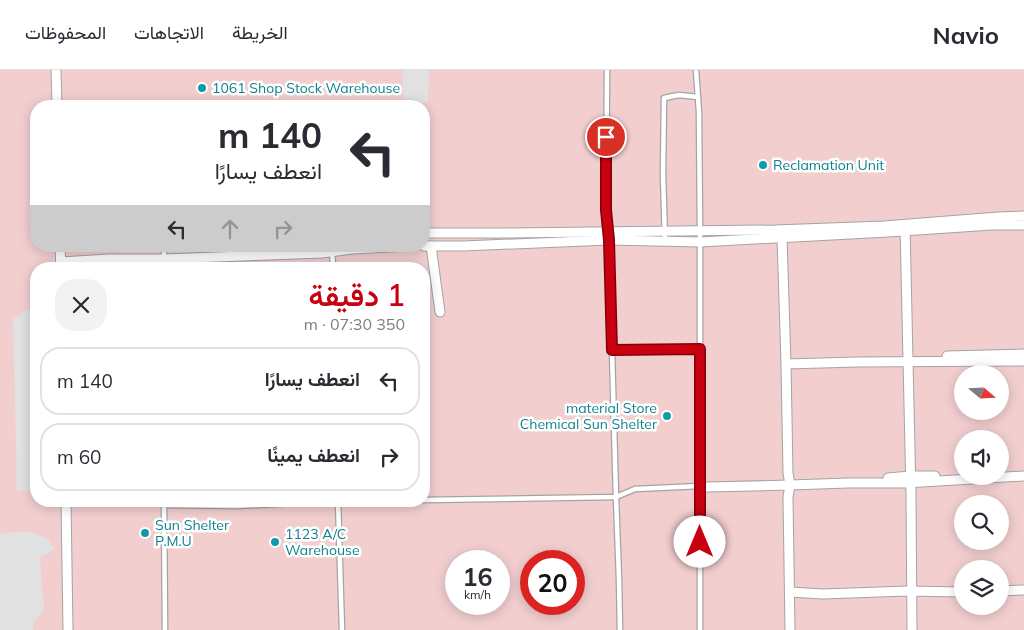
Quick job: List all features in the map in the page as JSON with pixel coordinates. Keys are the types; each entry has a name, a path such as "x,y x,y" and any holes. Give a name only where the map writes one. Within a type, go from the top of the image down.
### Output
{"street":[{"path":"56,70 57,100"},
{"path":"430,233 609,235 665,241 700,242 893,232 905,227 1024,216"},
{"path":"430,246 462,246 664,231 1024,224"},
{"path":"905,227 910,630"},
{"path":"893,232 900,242 906,360"},
{"path":"784,238 789,361 791,480 788,498 792,630"},
{"path":"83,262 282,252"},
{"path":"428,252 440,312"},
{"path":"906,360 1024,354"},
{"path":"789,361 796,358 1024,361"},
{"path":"1009,472 1024,471"},
{"path":"908,479 954,476"},
{"path":"700,485 712,482 797,479 1024,476"},
{"path":"66,507 68,630"},
{"path":"1009,591 1024,590"},
{"path":"791,596 954,592"},
{"path":"909,594 954,597"},
{"path":"1009,597 1024,597"}],"lane":[{"path":"607,70 606,210 609,235 620,630"},
{"path":"696,70 699,112 700,231 700,630"},
{"path":"665,241 663,174 664,98 679,95 698,97"},
{"path":"164,252 164,259"},
{"path":"612,350 700,349"},
{"path":"430,500 616,497 634,488 700,485"},
{"path":"164,507 166,630"},
{"path":"338,507 342,630"}],"shaded area":[{"path":"0,70 1024,70 1024,630 0,630"},
{"path":"402,70 429,70 428,100 404,100"},
{"path":"117,252 159,252 159,262 118,262"},
{"path":"26,310 30,311 30,491 17,491 13,319"},
{"path":"30,532 46,538 55,549 40,557 44,607 41,614 35,620 33,630 0,630 0,533"}],"place":[{"name":"1061 Shop Stock Warehouse","path":"202,88"},
{"name":"Reclamation Unit","path":"763,165"},
{"name":"material Store Chemical Sun Shelter","path":"667,416"},
{"name":"Sun Shelter P.M.U","path":"145,533"},
{"name":"1123 A/C Warehouse","path":"275,542"}],"route":[{"path":"606,137 606,210 609,240 612,350 700,349 700,542"}]}
